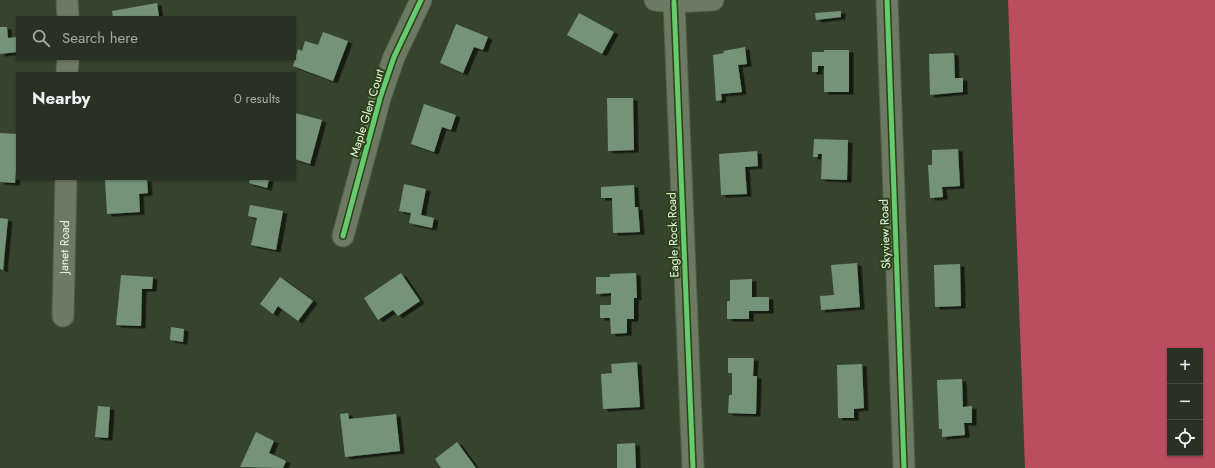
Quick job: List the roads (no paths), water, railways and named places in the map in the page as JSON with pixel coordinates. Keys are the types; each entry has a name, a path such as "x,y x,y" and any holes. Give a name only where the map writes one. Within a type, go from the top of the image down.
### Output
{"street":[{"path":"67,0 68,16"},
{"name":"Maple Glen Court","path":"343,236 380,98 400,44 421,0"},
{"path":"664,1 713,0"},
{"name":"Skyview Road","path":"887,0 904,468"},
{"name":"Eagle Rock Road","path":"664,1 693,468"},
{"path":"68,60 68,72"},
{"name":"Janet Road","path":"63,316 66,180"}]}
